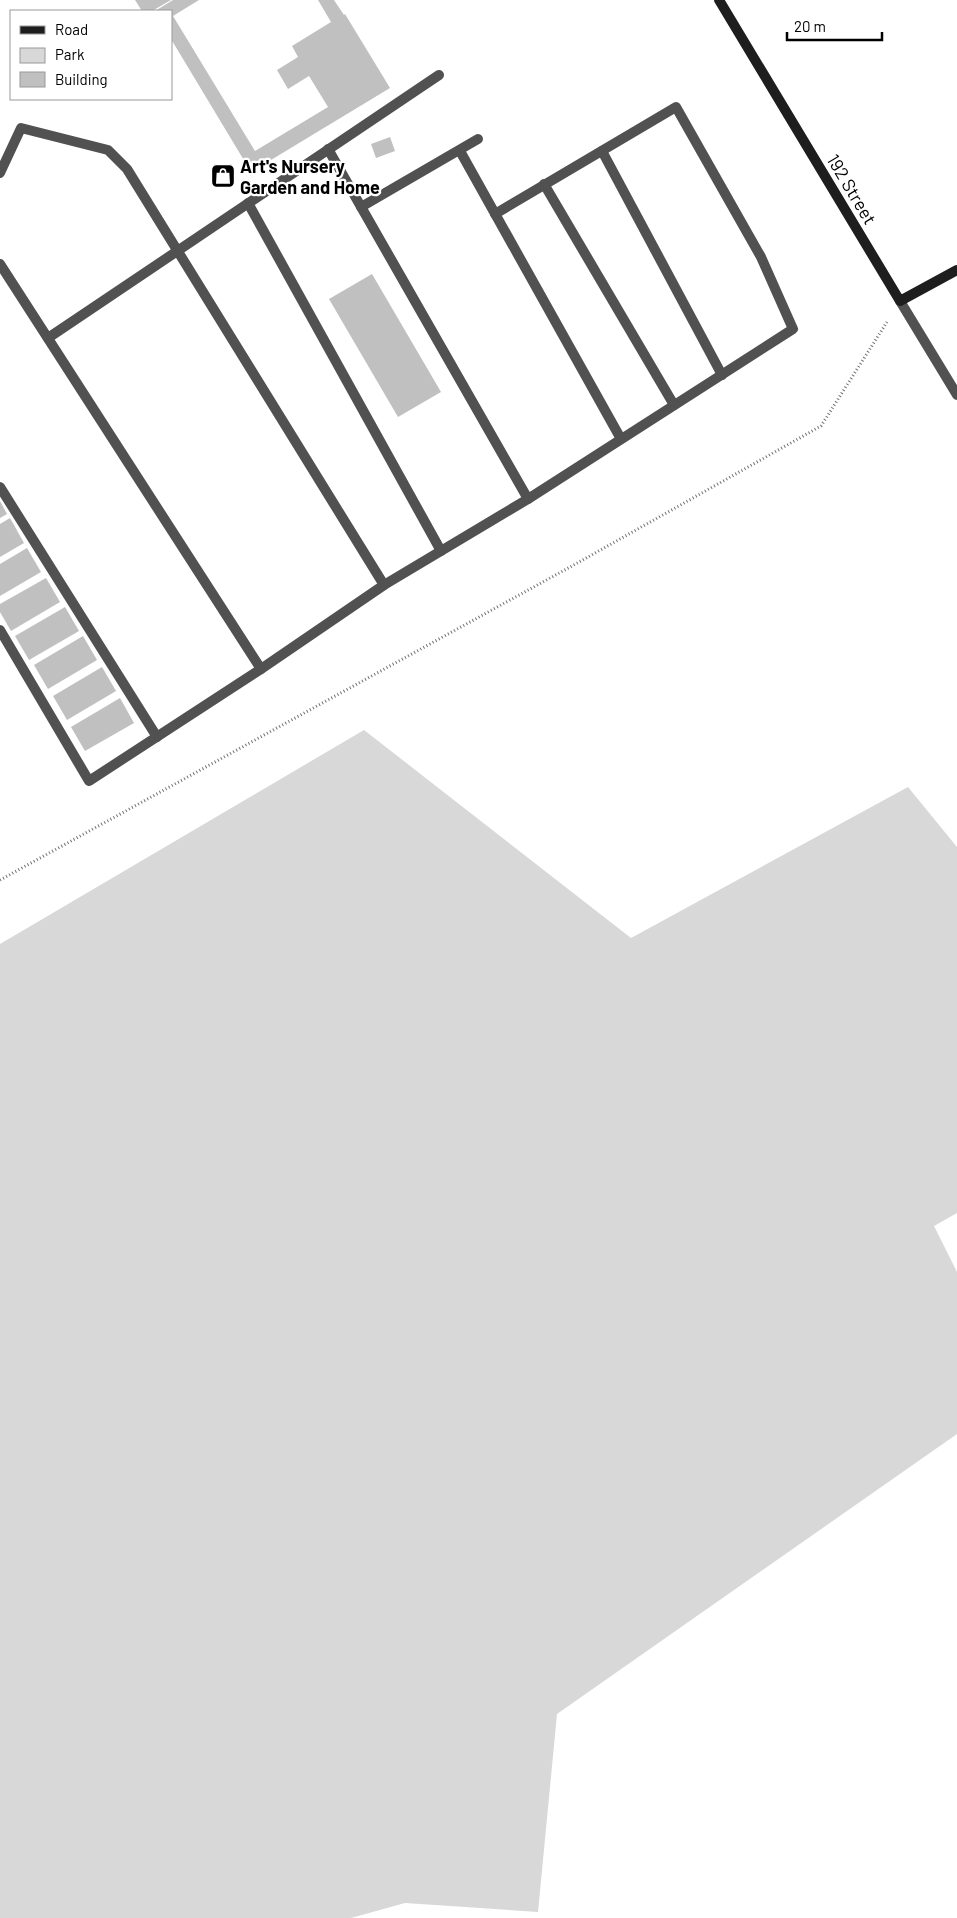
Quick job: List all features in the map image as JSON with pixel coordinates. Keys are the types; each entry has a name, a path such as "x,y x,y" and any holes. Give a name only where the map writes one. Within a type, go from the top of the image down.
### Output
{"main road":[{"name":"192 Street","path":"719,0 900,301"},
{"path":"900,301 957,270"}],"street":[{"path":"48,338 439,75"},
{"path":"0,630 90,781 384,586 528,499 793,329 761,257 676,107 496,214"},
{"path":"0,173 21,128 108,150 127,169 384,586"},
{"path":"361,207 478,139"},
{"path":"328,149 528,499"},
{"path":"460,151 620,439"},
{"path":"602,151 722,375"},
{"path":"544,184 674,406"},
{"path":"248,202 441,551"},
{"path":"0,264 261,669"},
{"name":"192 Street","path":"900,301 957,395"},
{"path":"0,487 157,737"}],"path":[{"path":"0,880 572,566 821,426 900,301"}],"green space":[{"path":"364,730 631,938 908,787 957,847 957,1213 934,1226 957,1272 957,1434 557,1714 538,1912 405,1903 351,1918 0,1918 0,944"}],"building":[{"path":"135,0 171,0 154,10 141,10"},
{"path":"173,0 199,0 173,16 255,151 328,107 309,76 288,89 277,70 298,57 292,46 331,22 318,0 334,0 345,14 390,88 251,172 172,41 172,10 157,10"},
{"path":"390,137 395,151 376,158 371,144"},
{"path":"372,274 441,392 398,417 329,299"},
{"path":"0,501 7,514 0,518"},
{"path":"10,518 24,543 0,557 0,524"},
{"path":"27,548 41,572 0,596 0,564"},
{"path":"46,578 60,602 11,631 0,612 0,604"},
{"path":"65,607 79,631 29,660 15,636"},
{"path":"83,636 97,660 48,689 34,665"},
{"path":"102,667 116,691 67,720 53,696"},
{"path":"120,698 134,723 85,751 71,727"}],"place":[{"name":"Art's Nursery Garden and Home","path":"223,176"}]}
